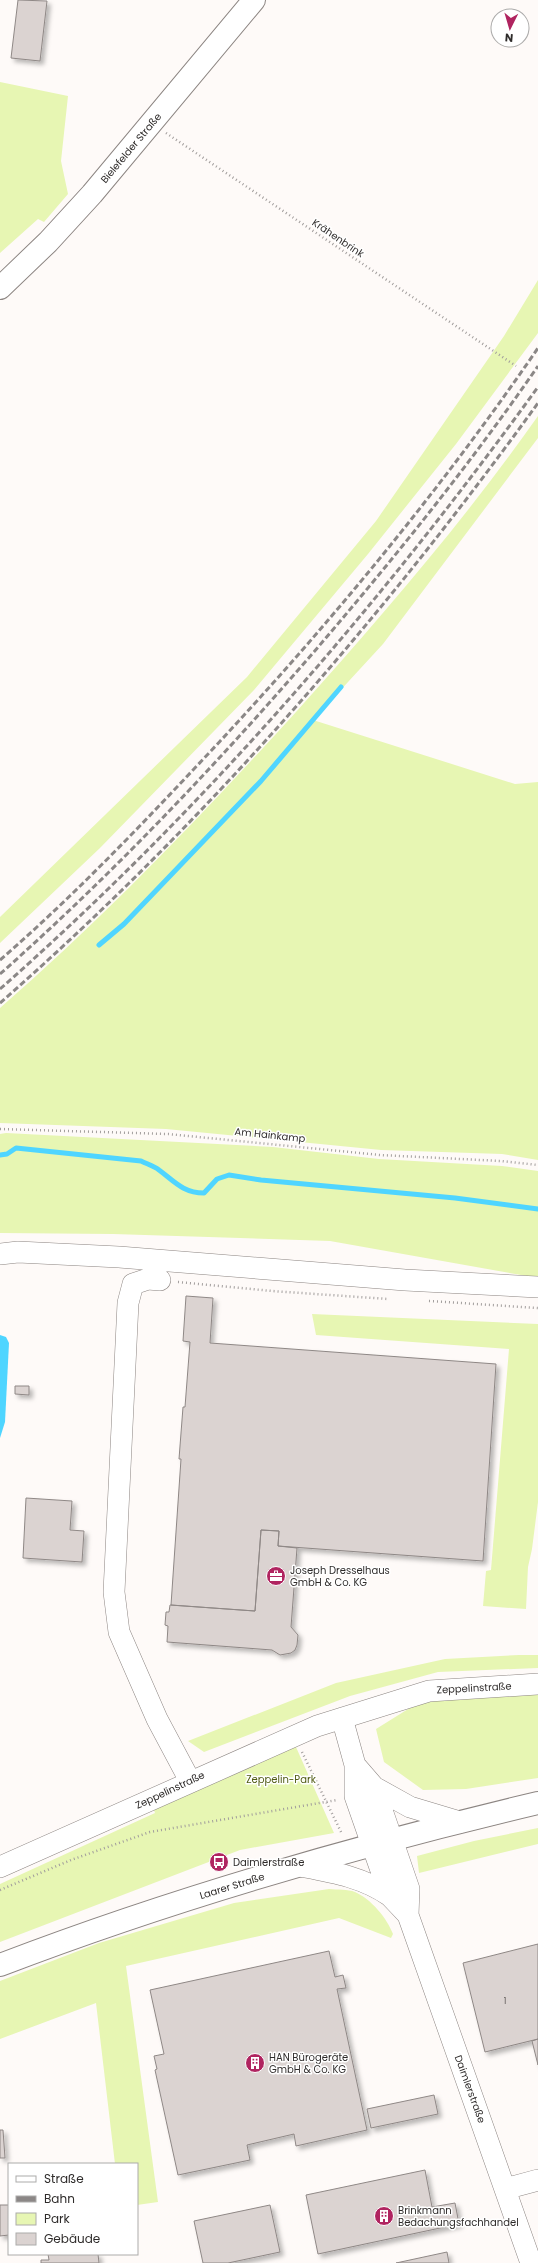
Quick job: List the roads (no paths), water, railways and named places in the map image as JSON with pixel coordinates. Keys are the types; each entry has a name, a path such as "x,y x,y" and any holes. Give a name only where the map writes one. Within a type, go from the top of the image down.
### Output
{"main road":[{"name":"Bielefelder Straße","path":"0,288 48,242 87,199 254,0"},
{"name":"Laarer Straße","path":"0,1965 186,1900 349,1851 538,1803"}],"street":[{"path":"0,1254 18,1252 119,1257 405,1280 538,1287"},
{"path":"160,1280 148,1280 133,1284 128,1303 114,1592 119,1632 157,1719 190,1781"},
{"name":"Zeppelinstraße","path":"0,1866 190,1781 294,1736 342,1718 429,1690 538,1684"},
{"path":"342,1718 355,1765 355,1796 382,1842"},
{"path":"355,1765 374,1787 410,1807 460,1822"},
{"path":"374,1787 382,1842"},
{"name":"Daimlerstraße","path":"382,1842 390,1896"},
{"name":"Daimlerstraße","path":"382,1842 409,1889 408,1915 530,2263"},
{"name":"Daimlerstraße","path":"300,1866 342,1874 376,1887 390,1896 408,1915"},
{"path":"505,2189 538,2180"}],"water":[{"path":"0,1335 6,1337 9,1343 5,1422 0,1438"}],"waterway":[{"path":"99,945 124,924 261,781 341,687"},
{"path":"0,1155 7,1154 16,1148 141,1161 153,1166 184,1189 204,1193 217,1179 229,1175 261,1180 455,1198 538,1209"}],"railway":[{"path":"0,960 50,915 123,844 239,720 330,618 417,513 499,404 538,348"},
{"path":"0,974 125,856 205,774 282,689 348,612 432,509 513,402 538,366"},
{"path":"0,989 75,921 147,850 217,778 286,703 416,548 538,387"},
{"path":"0,1003 75,935 147,865 218,793 286,718 352,642 416,563 478,484 538,403"}],"place":[{"name":"Joseph Dresselhaus GmbH & Co. KG","path":"276,1576"},
{"name":"Daimlerstraße","path":"219,1862"},
{"name":"HAN Bürogeräte GmbH & Co. KG","path":"255,2063"},
{"name":"Brinkmann Bedachungsfachhandel","path":"384,2216"}],"park label":[{"name":"Zeppelin-Park","path":"281,1779"}]}
